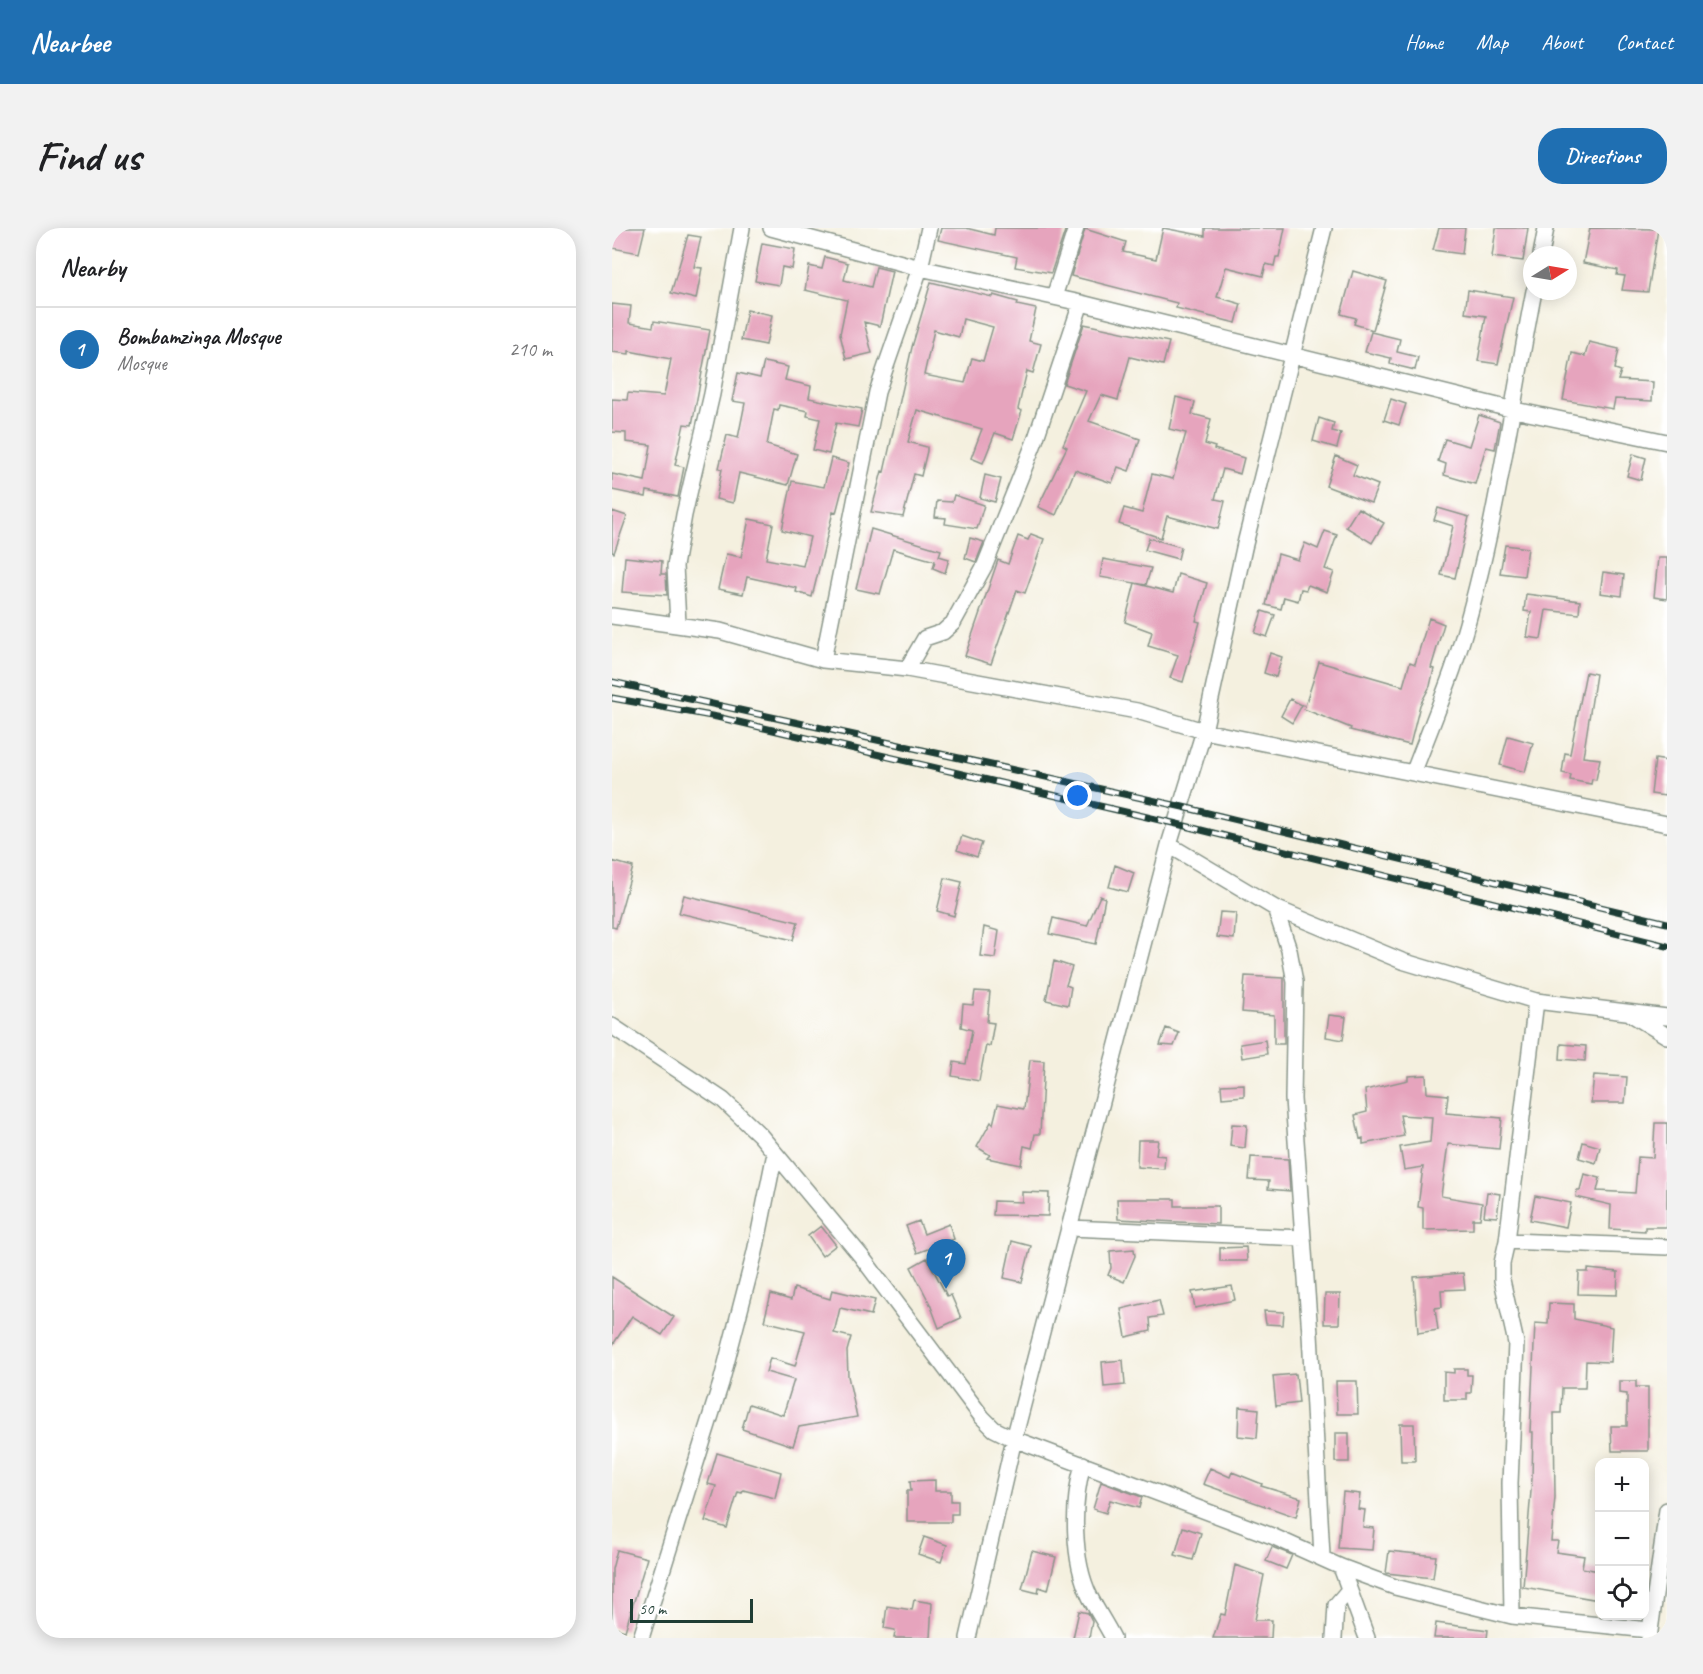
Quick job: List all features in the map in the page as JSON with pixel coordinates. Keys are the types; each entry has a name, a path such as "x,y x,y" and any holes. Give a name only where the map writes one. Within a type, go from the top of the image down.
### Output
{"street":[{"path":"678,624 675,566 684,515 712,394 742,228"},
{"path":"771,228 920,268 1081,303 1510,409 1667,442"},
{"path":"823,660 877,393 920,268 929,228"},
{"path":"1054,297 1076,228"},
{"path":"968,1638 1014,1439 1169,845 1204,731 1244,548 1324,228"},
{"path":"1543,246 1546,228"},
{"path":"1414,771 1453,668 1478,579 1532,300"},
{"path":"908,669 925,638 943,632 953,623 985,565 1035,441 1081,303"},
{"path":"612,616 642,622 678,624 720,631 823,660 908,669 1137,711 1204,731 1414,771 1667,824"},
{"path":"1169,845 1275,908 1402,961 1536,1001 1667,1017"},
{"path":"1275,908 1289,950 1295,982 1293,1099 1322,1556"},
{"path":"1512,1616 1510,1483 1516,1343 1502,1280 1502,1263 1507,1241 1536,1001"},
{"path":"1630,1013 1667,1036"},
{"path":"612,1026 723,1100 760,1135 861,1256 994,1430 1322,1556 1341,1567 1430,1598 1512,1616 1649,1634 1667,1510"},
{"path":"641,1638 721,1383 755,1252 775,1153"},
{"path":"1070,1228 1303,1238"},
{"path":"1507,1241 1667,1247"},
{"path":"1083,1464 1074,1506 1083,1577 1089,1596 1113,1638"},
{"path":"1341,1567 1367,1638"},
{"path":"1334,1638 1336,1605 1348,1591"}],"building":[{"path":"612,228 645,228 639,253 612,248"},
{"path":"941,228 966,228 994,235 995,228 1066,228 1051,273 1015,267 1017,257 938,240"},
{"path":"1163,228 1205,236 1205,228 1285,228 1279,257 1276,257 1274,266 1266,264 1263,276 1226,267 1217,297 1241,304 1236,323 1176,308 1177,303 1071,276 1085,229 1126,242 1123,252 1156,259"},
{"path":"1439,228 1465,228 1462,254 1433,250"},
{"path":"1496,228 1528,228 1525,246 1523,246 1523,261 1492,257"},
{"path":"1590,228 1658,229 1648,292 1622,290 1625,276 1617,275 1618,270 1583,263"},
{"path":"688,235 701,237 694,267 702,268 696,299 671,293"},
{"path":"762,243 795,249 792,269 782,267 779,285 755,281"},
{"path":"825,257 848,263 844,280 871,287 876,267 892,271 880,326 864,322 872,353 846,359 840,334 847,300 805,290 809,266 822,269"},
{"path":"1353,271 1387,281 1373,330 1354,324 1356,318 1341,314"},
{"path":"931,282 992,297 993,295 1018,302 1017,305 1036,309 1029,341 1041,344 1033,373 1027,371 1018,409 1022,411 1013,439 995,433 983,463 971,458 982,429 917,410 908,442 927,447 927,451 921,476 914,474 903,517 871,512 882,471 884,472 912,347","holes":["963,319 993,327 983,361 972,358 965,383 924,375 934,330 959,337"]},
{"path":"1468,290 1513,297 1498,364 1478,361 1486,316 1465,313"},
{"path":"612,304 631,306 629,323 653,327 654,321 710,330 692,425 684,424 675,465 684,467 678,497 647,491 646,497 612,490 612,474 645,481 651,445 626,442 626,433 612,432 612,399 627,400 628,393 664,396 671,359 629,351 629,354 612,352"},
{"path":"747,310 772,315 766,345 741,340"},
{"path":"1084,324 1169,342 1163,365 1130,357 1118,400 1101,395 1089,421 1140,439 1129,471 1118,467 1112,483 1075,470 1056,515 1038,507 1067,447 1063,445 1086,391 1064,384"},
{"path":"1371,332 1400,339 1397,352 1418,357 1415,370 1390,364 1391,358 1365,352"},
{"path":"1589,342 1619,349 1615,369 1621,371 1618,380 1653,382 1652,401 1615,399 1613,409 1563,400 1572,353 1585,356"},
{"path":"764,362 788,367 785,380 811,386 809,398 862,409 858,427 836,423 829,454 813,450 820,419 807,416 808,411 779,405 778,410 774,409 767,445 797,454 788,485 739,473 733,503 716,499 722,469 719,468 727,435 738,438 745,403 732,401 738,373 760,378"},
{"path":"1176,397 1195,402 1192,414 1211,419 1205,444 1244,458 1240,474 1223,469 1215,499 1225,501 1218,529 1167,516 1161,538 1119,524 1124,508 1142,513 1152,474 1173,479 1186,433 1169,429"},
{"path":"1391,399 1406,404 1399,425 1384,420"},
{"path":"1479,415 1500,422 1495,449 1486,447 1475,484 1444,475 1446,464 1438,461 1445,439 1469,446"},
{"path":"1319,418 1334,423 1332,431 1341,433 1337,448 1313,441"},
{"path":"1633,454 1646,458 1641,480 1627,476"},
{"path":"1336,456 1357,465 1353,475 1378,485 1371,503 1326,486"},
{"path":"831,458 849,463 836,513 833,512 812,597 796,592 797,588 747,577 743,594 718,589 726,554 741,557 749,519 773,524 766,559 803,566 810,537 782,530 792,481 824,487"},
{"path":"985,475 1001,479 995,502 980,498"},
{"path":"954,495 984,505 977,529 945,524 946,518 935,517 937,501 952,502"},
{"path":"1358,508 1384,523 1372,543 1346,527"},
{"path":"1438,508 1469,517 1455,578 1441,575 1453,526 1434,520"},
{"path":"612,511 627,516 614,553 612,552"},
{"path":"871,529 941,550 939,556 949,559 945,573 933,568 935,561 893,549 880,594 856,589"},
{"path":"1325,531 1337,535 1325,569 1334,572 1327,592 1308,585 1306,590 1301,589 1298,601 1284,597 1281,609 1266,605 1278,554 1298,560 1305,543 1318,549"},
{"path":"1031,534 1044,539 1025,593 1017,590 991,664 965,656 998,560 1008,564 1018,536 1028,540"},
{"path":"970,538 984,542 976,562 965,558"},
{"path":"1149,538 1181,547 1178,559 1145,550"},
{"path":"1505,545 1528,548 1524,576 1500,573"},
{"path":"625,557 662,561 661,574 666,574 667,595 622,592"},
{"path":"1658,558 1667,558 1667,599 1654,597"},
{"path":"1103,559 1151,568 1146,585 1100,577"},
{"path":"1603,572 1624,575 1622,596 1600,593"},
{"path":"1178,574 1207,583 1196,621 1200,622 1183,682 1170,678 1178,655 1148,646 1152,632 1125,622 1135,583 1173,593"},
{"path":"1526,594 1580,601 1579,614 1546,610 1541,639 1527,637 1531,612 1524,611"},
{"path":"1262,611 1275,615 1267,637 1255,633"},
{"path":"1429,618 1444,624 1431,668 1434,669 1430,686 1420,705 1410,745 1350,730 1351,728 1304,709 1319,662 1403,686 1410,662 1415,664"},
{"path":"1270,653 1282,657 1276,677 1264,673"},
{"path":"1586,672 1596,674 1583,757 1600,759 1596,780 1592,779 1591,784 1570,780 1571,775 1562,773 1565,753 1570,754"},
{"path":"1290,699 1302,705 1292,723 1281,716"},
{"path":"1508,736 1533,743 1525,772 1500,765"},
{"path":"1655,759 1667,761 1665,796 1651,794"},
{"path":"962,836 982,843 977,857 957,850"},
{"path":"612,861 633,867 616,928 612,927"},
{"path":"1115,865 1134,873 1128,892 1109,887"},
{"path":"945,878 962,882 954,916 937,911"},
{"path":"684,895 798,922 793,940 679,913"},
{"path":"1100,896 1105,898 1096,944 1049,934 1053,918 1087,926"},
{"path":"1220,912 1236,913 1234,939 1217,937"},
{"path":"984,927 999,931 995,958 980,956"},
{"path":"1054,961 1072,967 1066,985 1071,987 1068,1005 1046,1000"},
{"path":"1245,976 1284,978 1284,1044 1274,1044 1274,1015 1242,1012"},
{"path":"975,991 990,992 987,1022 994,1023 990,1046 986,1045 979,1081 952,1076 954,1062 966,1064 972,1030 961,1027 963,1004 973,1005"},
{"path":"1329,1015 1346,1017 1343,1040 1326,1037"},
{"path":"1166,1028 1179,1033 1174,1046 1160,1045"},
{"path":"1265,1040 1267,1054 1242,1058 1240,1044"},
{"path":"1561,1044 1586,1046 1585,1061 1560,1059"},
{"path":"1030,1060 1044,1061 1040,1134 1035,1134 1032,1148 1024,1146 1021,1165 987,1158 990,1155 977,1147 991,1122 993,1124 998,1104 1024,1109"},
{"path":"1426,1075 1427,1093 1448,1095 1446,1113 1502,1118 1499,1149 1448,1144 1441,1196 1482,1203 1480,1219 1473,1219 1473,1229 1423,1230 1423,1208 1418,1207 1423,1167 1404,1170 1400,1147 1430,1142 1432,1117 1400,1115 1404,1136 1363,1144 1363,1138 1360,1139 1355,1115 1367,1112 1365,1090 1408,1080 1408,1076"},
{"path":"1594,1075 1627,1077 1625,1103 1591,1103"},
{"path":"1244,1084 1244,1096 1222,1098 1221,1085"},
{"path":"1655,1123 1667,1123 1667,1227 1645,1227 1645,1231 1610,1229 1611,1205 1576,1197 1577,1190 1580,1190 1584,1174 1600,1178 1597,1191 1635,1193 1638,1157 1653,1158"},
{"path":"1232,1124 1247,1125 1245,1148 1230,1146"},
{"path":"1138,1140 1158,1140 1156,1155 1165,1156 1164,1169 1137,1167"},
{"path":"1583,1142 1600,1147 1596,1163 1579,1158"},
{"path":"1251,1157 1288,1159 1290,1191 1268,1189 1269,1181 1249,1180"},
{"path":"1022,1192 1049,1193 1048,1216 993,1215 994,1201 1022,1202"},
{"path":"1487,1192 1500,1194 1497,1217 1484,1216"},
{"path":"1535,1196 1571,1203 1566,1227 1530,1220"},
{"path":"1117,1199 1175,1199 1175,1206 1218,1206 1218,1224 1118,1219"},
{"path":"919,1221 924,1234 949,1224 954,1239 917,1253 906,1226"},
{"path":"821,1226 836,1245 822,1256 808,1236"},
{"path":"1012,1241 1031,1246 1022,1282 1004,1278"},
{"path":"1246,1247 1247,1261 1220,1261 1220,1248"},
{"path":"1134,1249 1135,1256 1124,1282 1108,1275 1111,1268 1110,1251"},
{"path":"927,1258 947,1296 951,1295 961,1318 939,1328 930,1304 911,1267"},
{"path":"1588,1269 1618,1272 1617,1295 1578,1294 1579,1272 1588,1272"},
{"path":"1463,1273 1465,1289 1441,1290 1442,1307 1435,1308 1438,1330 1418,1333 1414,1277"},
{"path":"612,1277 674,1317 662,1335 632,1316 612,1346"},
{"path":"1232,1286 1235,1300 1195,1308 1192,1292"},
{"path":"794,1288 830,1299 832,1290 875,1300 871,1315 840,1308 834,1333 851,1337 847,1351 848,1376 857,1417 799,1427 793,1446 742,1429 749,1404 783,1415 794,1380 766,1372 770,1358 795,1366 805,1331 764,1321 771,1294 791,1300"},
{"path":"1325,1294 1340,1294 1339,1324 1324,1324"},
{"path":"1159,1300 1163,1316 1150,1318 1151,1331 1126,1337 1121,1309"},
{"path":"1549,1303 1574,1304 1574,1319 1612,1327 1610,1362 1586,1361 1585,1388 1562,1388 1561,1413 1554,1413 1555,1497 1551,1541 1558,1541 1556,1552 1584,1556 1582,1568 1595,1570 1595,1599 1523,1587 1532,1479 1533,1432 1530,1432 1535,1323 1548,1324"},
{"path":"1264,1311 1284,1312 1283,1325 1266,1324"},
{"path":"1123,1360 1125,1385 1104,1387 1102,1362"},
{"path":"1454,1369 1467,1369 1467,1375 1472,1375 1471,1393 1467,1393 1467,1400 1444,1400 1444,1372 1454,1373"},
{"path":"1296,1374 1299,1403 1276,1406 1273,1376"},
{"path":"1336,1381 1357,1381 1358,1414 1337,1414"},
{"path":"1619,1381 1636,1381 1636,1387 1648,1387 1648,1451 1612,1451 1611,1426 1627,1426 1627,1394 1619,1393"},
{"path":"1239,1407 1259,1409 1257,1438 1238,1436"},
{"path":"1400,1424 1414,1424 1415,1461 1401,1461"},
{"path":"1335,1433 1349,1433 1349,1462 1335,1462"},
{"path":"717,1453 781,1472 775,1498 743,1490 742,1493 738,1492 727,1528 705,1521 716,1486 708,1484"},
{"path":"1210,1468 1230,1477 1232,1472 1262,1484 1261,1486 1301,1498 1296,1517 1203,1484"},
{"path":"935,1480 935,1491 951,1491 951,1501 958,1501 958,1514 951,1514 951,1522 907,1522 907,1491 911,1491 910,1481"},
{"path":"1101,1482 1142,1497 1139,1508 1110,1500 1106,1513 1093,1509"},
{"path":"1343,1492 1360,1494 1358,1509 1365,1510 1363,1527 1374,1528 1372,1550 1338,1548"},
{"path":"1183,1527 1201,1533 1193,1560 1175,1555"},
{"path":"924,1537 947,1545 941,1562 918,1554"},
{"path":"1272,1547 1292,1555 1286,1569 1266,1561"},
{"path":"617,1550 647,1558 625,1631 612,1627 612,1569"},
{"path":"1032,1551 1056,1557 1048,1590 1039,1587 1038,1593 1022,1589"},
{"path":"1389,1551 1436,1556 1433,1578 1386,1573"},
{"path":"1235,1565 1264,1575 1255,1620 1272,1620 1271,1638 1213,1638 1221,1614 1225,1615"},
{"path":"914,1600 932,1603 930,1638 894,1638 895,1630 884,1628 887,1606 912,1610"},
{"path":"1079,1611 1088,1613 1092,1621 1089,1638 1073,1638"},
{"path":"1436,1623 1488,1630 1487,1638 1434,1638"}],"railway":[{"path":"612,682 1183,807 1667,923"},
{"path":"612,698 717,717 1177,824 1667,946"}],"place":[{"name":"Bombamzinga Mosque","path":"946,1289"}]}
